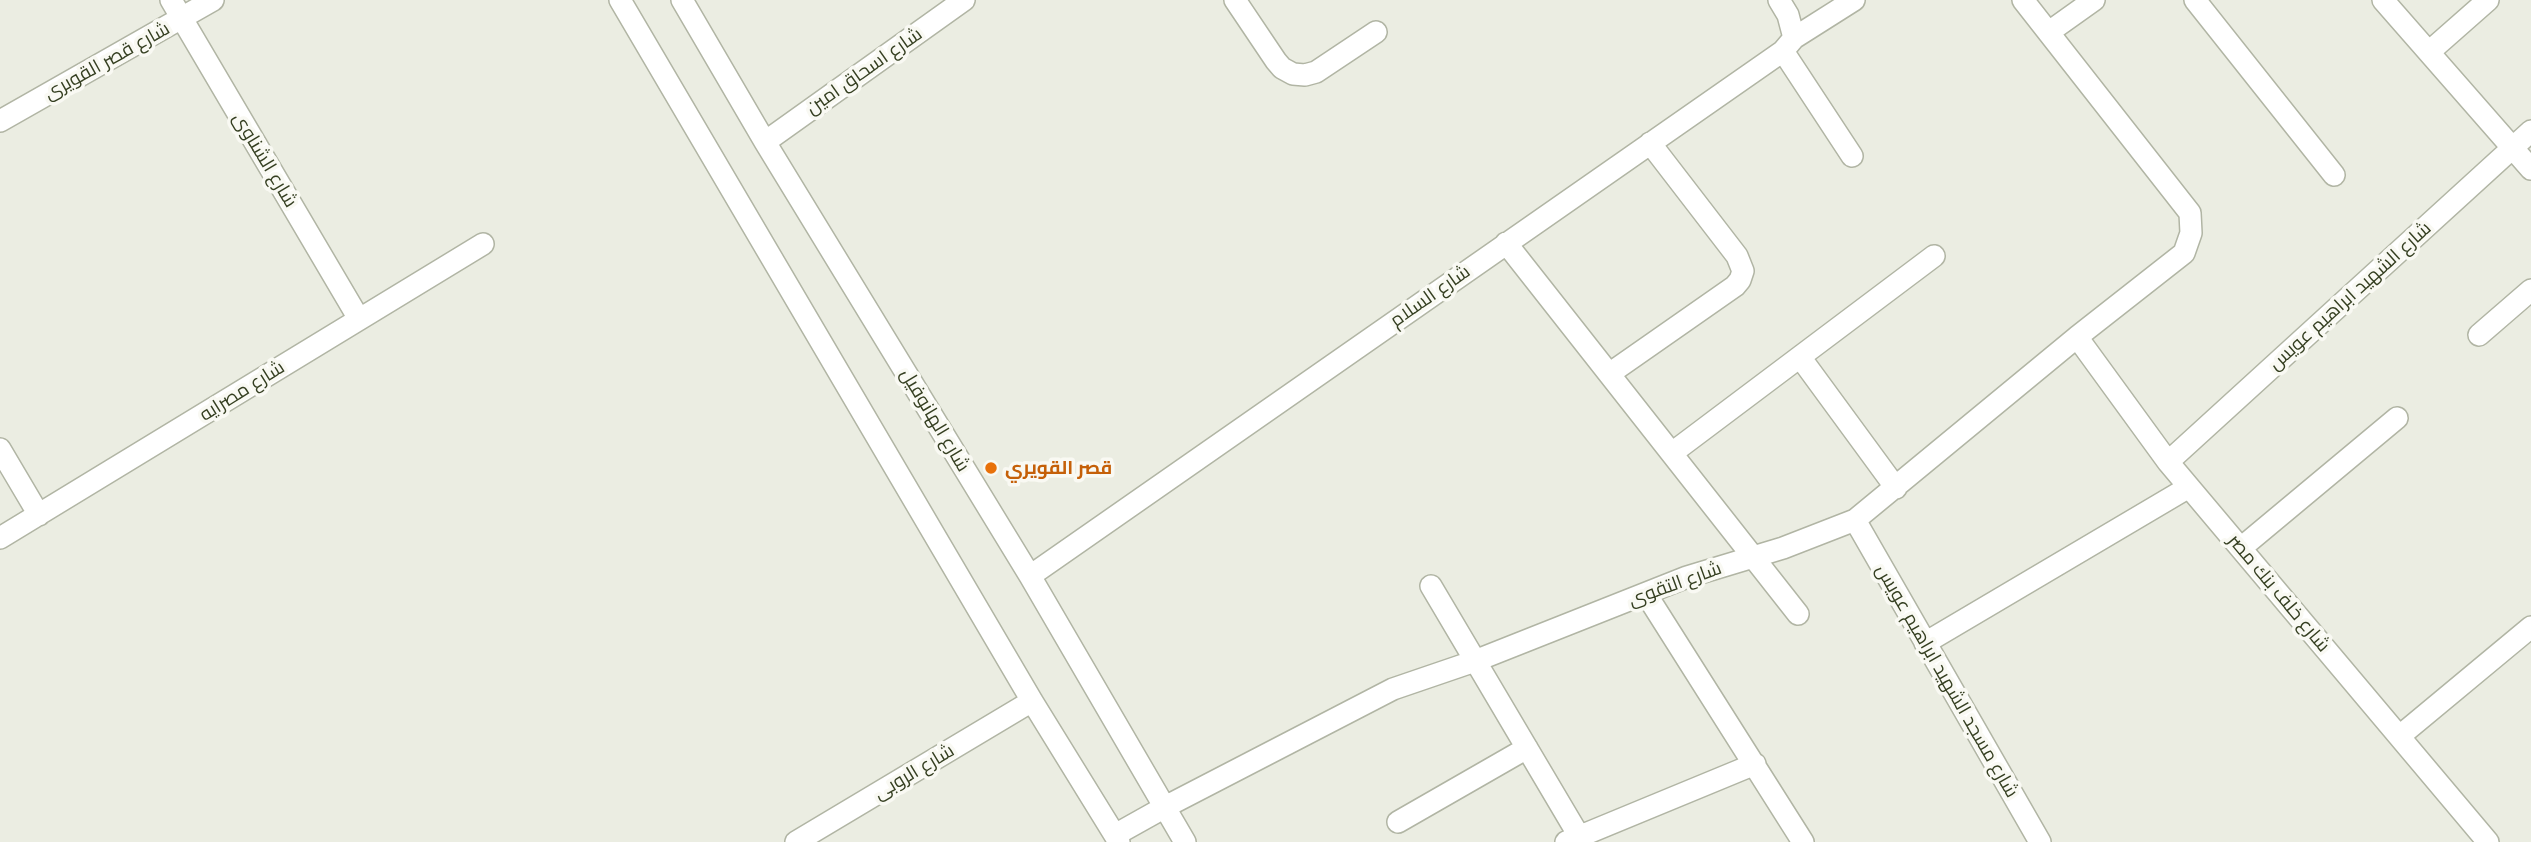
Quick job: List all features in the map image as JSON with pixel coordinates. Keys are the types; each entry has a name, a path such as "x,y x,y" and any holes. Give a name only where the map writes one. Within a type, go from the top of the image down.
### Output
{"street":[{"name":"شارع قصر القويرى","path":"0,121 176,9 214,0"},
{"path":"620,0 1032,701 1117,839"},
{"name":"شارع الهانوفيل","path":"682,0 765,142 1030,576 1185,842"},
{"name":"شارع اسحاق امين","path":"765,142 964,0"},
{"path":"1235,0 1276,61 1293,74 1306,75 1316,72 1376,32"},
{"path":"1779,0 1788,15 1788,45 1852,156"},
{"name":"شارع السلام","path":"1030,576 1854,0"},
{"path":"2023,0 2049,32 2094,0"},
{"path":"2195,0 2334,175"},
{"path":"2383,0 2531,169"},
{"path":"2429,52 2488,0"},
{"name":"شارع الشناوى","path":"176,9 359,319"},
{"name":"شارع التقوى","path":"1117,839 1165,807 1375,697 1717,567 1809,540 1855,520 2077,337 2184,253 2191,233 2190,213 2049,32"},
{"name":"شارع الشهيد ابراهيم عويس","path":"2168,462 2531,131"},
{"path":"1609,374 1735,286 1743,271 1737,256 1650,143"},
{"path":"1506,243 1798,614"},
{"name":"شارع مصرايه","path":"0,538 483,244"},
{"path":"1672,453 1934,256"},
{"path":"2479,335 2531,290"},
{"name":"شارع خلف بنك مصر","path":"2077,337 2168,462 2488,842"},
{"path":"1800,357 1896,488"},
{"path":"2241,548 2397,418"},
{"path":"0,449 39,515"},
{"path":"1925,643 2189,487"},
{"name":"شارع مسجد الشهيد ابراهيم عويس","path":"1855,520 2040,842"},
{"path":"1432,586 1527,748 1572,839 1755,764"},
{"path":"1646,594 1803,842"},
{"path":"2400,736 2531,627"},
{"name":"شارع الروبى","path":"796,842 819,836 1032,701"},
{"path":"1398,822 1527,748"}],"place":[{"name":"قصر القويري","path":"991,468"}]}
